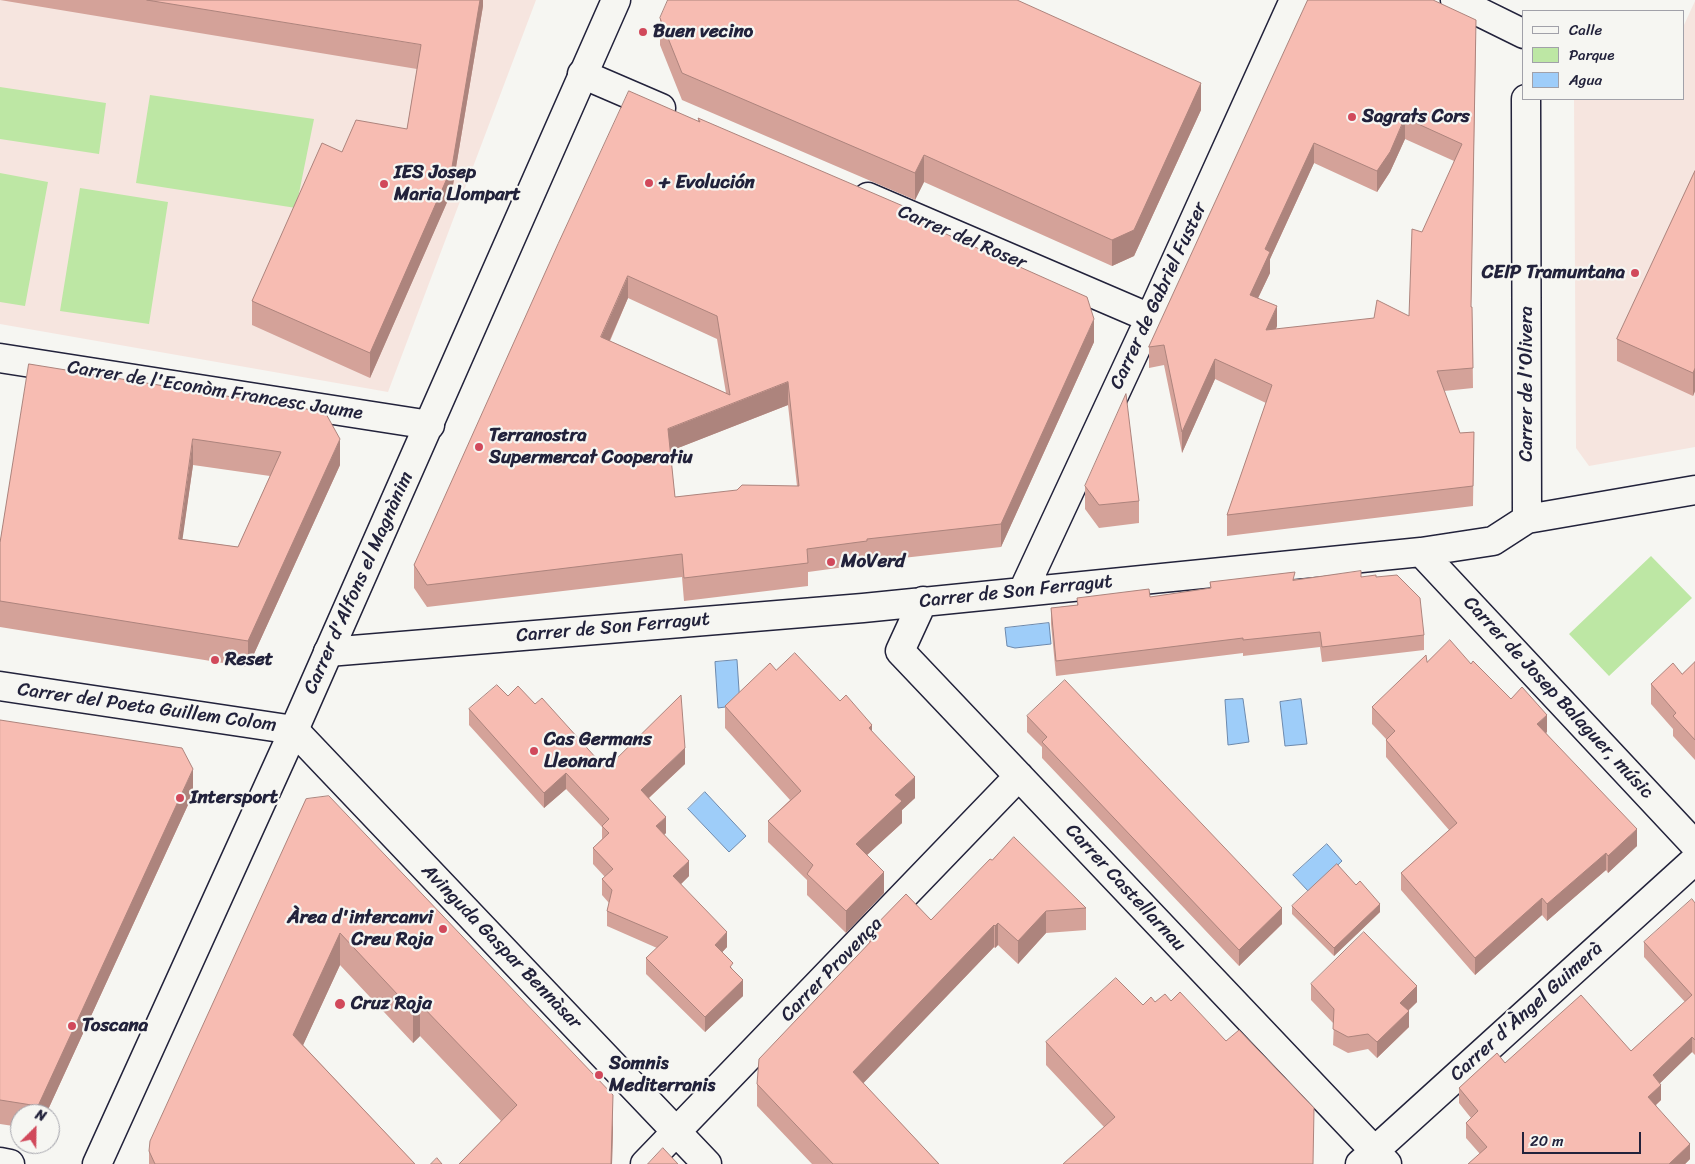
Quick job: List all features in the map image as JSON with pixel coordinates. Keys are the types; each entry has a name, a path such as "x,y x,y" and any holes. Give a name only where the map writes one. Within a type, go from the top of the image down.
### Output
{"street":[{"name":"Carrer d'Alfons el Magnànim","path":"97,1164 294,730 616,0"},
{"name":"Carrer de Gabriel Fuster","path":"1023,591 1150,318 1294,0"},
{"path":"1455,0 1522,33"},
{"path":"582,74 683,117"},
{"name":"Carrer de l'Olivera","path":"1526,100 1527,518"},
{"name":"Carrer del Roser","path":"848,188 1150,318"},
{"name":"Carrer de l'Econòm Francesc Jaume","path":"0,358 430,424"},
{"name":"Carrer de Son Ferragut","path":"328,652 853,609 1421,552 1493,541 1527,518 1695,490"},
{"name":"Carrer de Josep Balaguer, músic","path":"1421,552 1695,844"},
{"name":"Carrer Castellarnau","path":"923,601 900,651 1019,776 1374,1160"},
{"name":"Carrer del Poeta Guillem Colom","path":"0,686 294,730"},
{"name":"Avinguda Gaspar Bennàsar","path":"294,730 707,1164"},
{"name":"Carrer Provença","path":"645,1164 1019,776"},
{"name":"Carrer d'Àngel Guimerà","path":"1374,1160 1695,860"},
{"path":"0,1162 10,1164"}],"shaded area":[{"path":"0,0 536,0 388,392 0,324"},
{"name":"CEIP Tramuntana","path":"1695,1 1695,447 1589,466 1576,448 1574,100 1685,100 1685,23"}],"green space":[{"path":"0,87 106,103 99,154 0,139"},
{"path":"150,95 314,119 296,208 136,183"},
{"path":"0,173 48,182 25,306 0,302"},
{"path":"80,188 168,202 149,324 60,311"},
{"path":"1651,556 1692,598 1609,676 1569,634"}],"water":[{"path":"1049,623 1051,644 1015,648 1007,646 1005,628"},
{"path":"737,660 740,705 718,708 715,662"},
{"path":"1243,699 1249,742 1228,745 1225,700"},
{"path":"1301,699 1307,744 1285,746 1280,702"},
{"path":"705,792 746,836 729,852 688,809"},
{"path":"1327,844 1342,861 1309,892 1293,875"}],"building":[{"name":"IES Josep Maria Llompart","path":"147,0 480,0 452,167 370,353 252,301 322,143 342,152 356,120 407,129 421,45"},
{"path":"668,0 1017,0 1201,83 1134,230 1112,240 924,155 915,173 682,73 660,18"},
{"path":"1308,0 1433,0 1476,20 1471,307 1473,368 1437,371 1460,433 1474,432 1473,486 1227,515 1272,385 1215,359 1182,432 1164,345 1149,347","holes":["1405,118 1462,144 1422,232 1412,229 1409,316 1377,300 1374,318 1266,330 1277,306 1250,295 1270,252 1265,249 1314,143 1377,171 1390,152"]},
{"path":"629,91 700,122 698,118 903,206 899,213 1087,297 1094,319 1001,524 867,539 867,541 807,549 808,563 684,578 682,554 427,585 414,565","holes":["628,276 717,316 730,395 601,337","788,382 799,486 742,485 737,490 675,497 668,429"]},
{"path":"1695,171 1695,368 1693,373 1617,339"},
{"path":"29,364 325,412 340,439 248,641 0,601 0,543","holes":["193,439 281,452 238,547 179,539"]},
{"path":"1126,394 1139,501 1099,505 1085,486"},
{"path":"1361,571 1361,577 1397,575 1420,598 1424,635 1322,647 1320,632 1243,640 1243,638 1056,661 1051,608 1078,605 1077,598 1149,589 1150,597 1211,588 1210,582 1295,572 1293,580"},
{"path":"1450,640 1471,664 1473,661 1511,699 1522,687 1547,715 1537,724 1637,829 1608,856 1606,853 1547,904 1542,898 1475,958 1401,873 1457,823 1386,740 1395,731 1372,707 1426,655 1427,662"},
{"path":"795,653 840,701 846,695 872,725 869,728 915,777 895,795 902,801 856,844 884,872 846,911 807,874 813,865 768,821 801,791 725,706 770,663 776,670"},
{"path":"1695,662 1695,740 1673,716 1676,713 1651,684 1673,663 1682,674"},
{"path":"1065,680 1282,908 1239,950 1042,742 1047,737 1027,716"},
{"path":"497,685 508,696 518,686 535,704 542,698 606,769 681,695 685,748 641,790 666,817 656,826 689,861 673,876 727,932 715,945 733,963 730,967 743,980 705,1017 646,958 668,937 607,911 612,890 602,879 613,869 593,848 609,833 602,826 609,819 566,773 544,793 469,709"},
{"path":"0,720 182,748 193,769 39,1104 0,1100"},
{"path":"329,796 613,1095 611,1164 459,1164 517,1105 420,1004 413,1011 340,933 293,1035 415,1164 155,1164 149,1151 150,1141 306,799"},
{"path":"1014,837 1086,908 1046,911 1018,941 998,923 994,925 853,1072 939,1164 833,1164 757,1084 759,1059 875,937 869,932 906,894 931,920"},
{"path":"1337,864 1356,885 1360,881 1380,904 1334,948 1292,906"},
{"path":"1692,899 1695,903 1695,1040 1692,1037 1653,1075 1661,1085 1648,1097 1690,1144 1669,1164 1468,1164 1487,1147 1466,1123 1478,1111 1459,1088 1497,1053 1505,1063 1581,995 1631,1051 1692,995 1644,942"},
{"path":"1364,932 1417,986 1400,1003 1409,1011 1377,1042 1368,1034 1348,1037 1333,1029 1334,1009 1311,984"},
{"path":"1116,978 1143,1005 1151,997 1155,1002 1165,994 1171,1001 1180,992 1226,1041 1239,1030 1314,1108 1313,1164 1063,1164 1115,1117 1046,1042"},
{"path":"663,1148 678,1164 648,1164"},
{"path":"437,1158 442,1164 431,1164"}],"place":[{"name":"Buen vecino","path":"643,32"},
{"name":"Sagrats Cors","path":"1352,117"},
{"name":"+ Evolución","path":"649,183"},
{"name":"IES Josep Maria Llompart","path":"384,184"},
{"name":"CEIP Tramuntana","path":"1635,273"},
{"name":"Terranostra Supermercat Cooperatiu","path":"479,447"},
{"name":"MoVerd","path":"831,562"},
{"name":"Reset","path":"215,660"},
{"name":"Cas Germans Lleonard","path":"534,751"},
{"name":"Intersport","path":"180,798"},
{"name":"Àrea d'intercanvi Creu Roja","path":"443,929"},
{"name":"Cruz Roja","path":"340,1004"},
{"name":"Toscana","path":"72,1026"},
{"name":"Somnis Mediterranis","path":"599,1075"}]}
